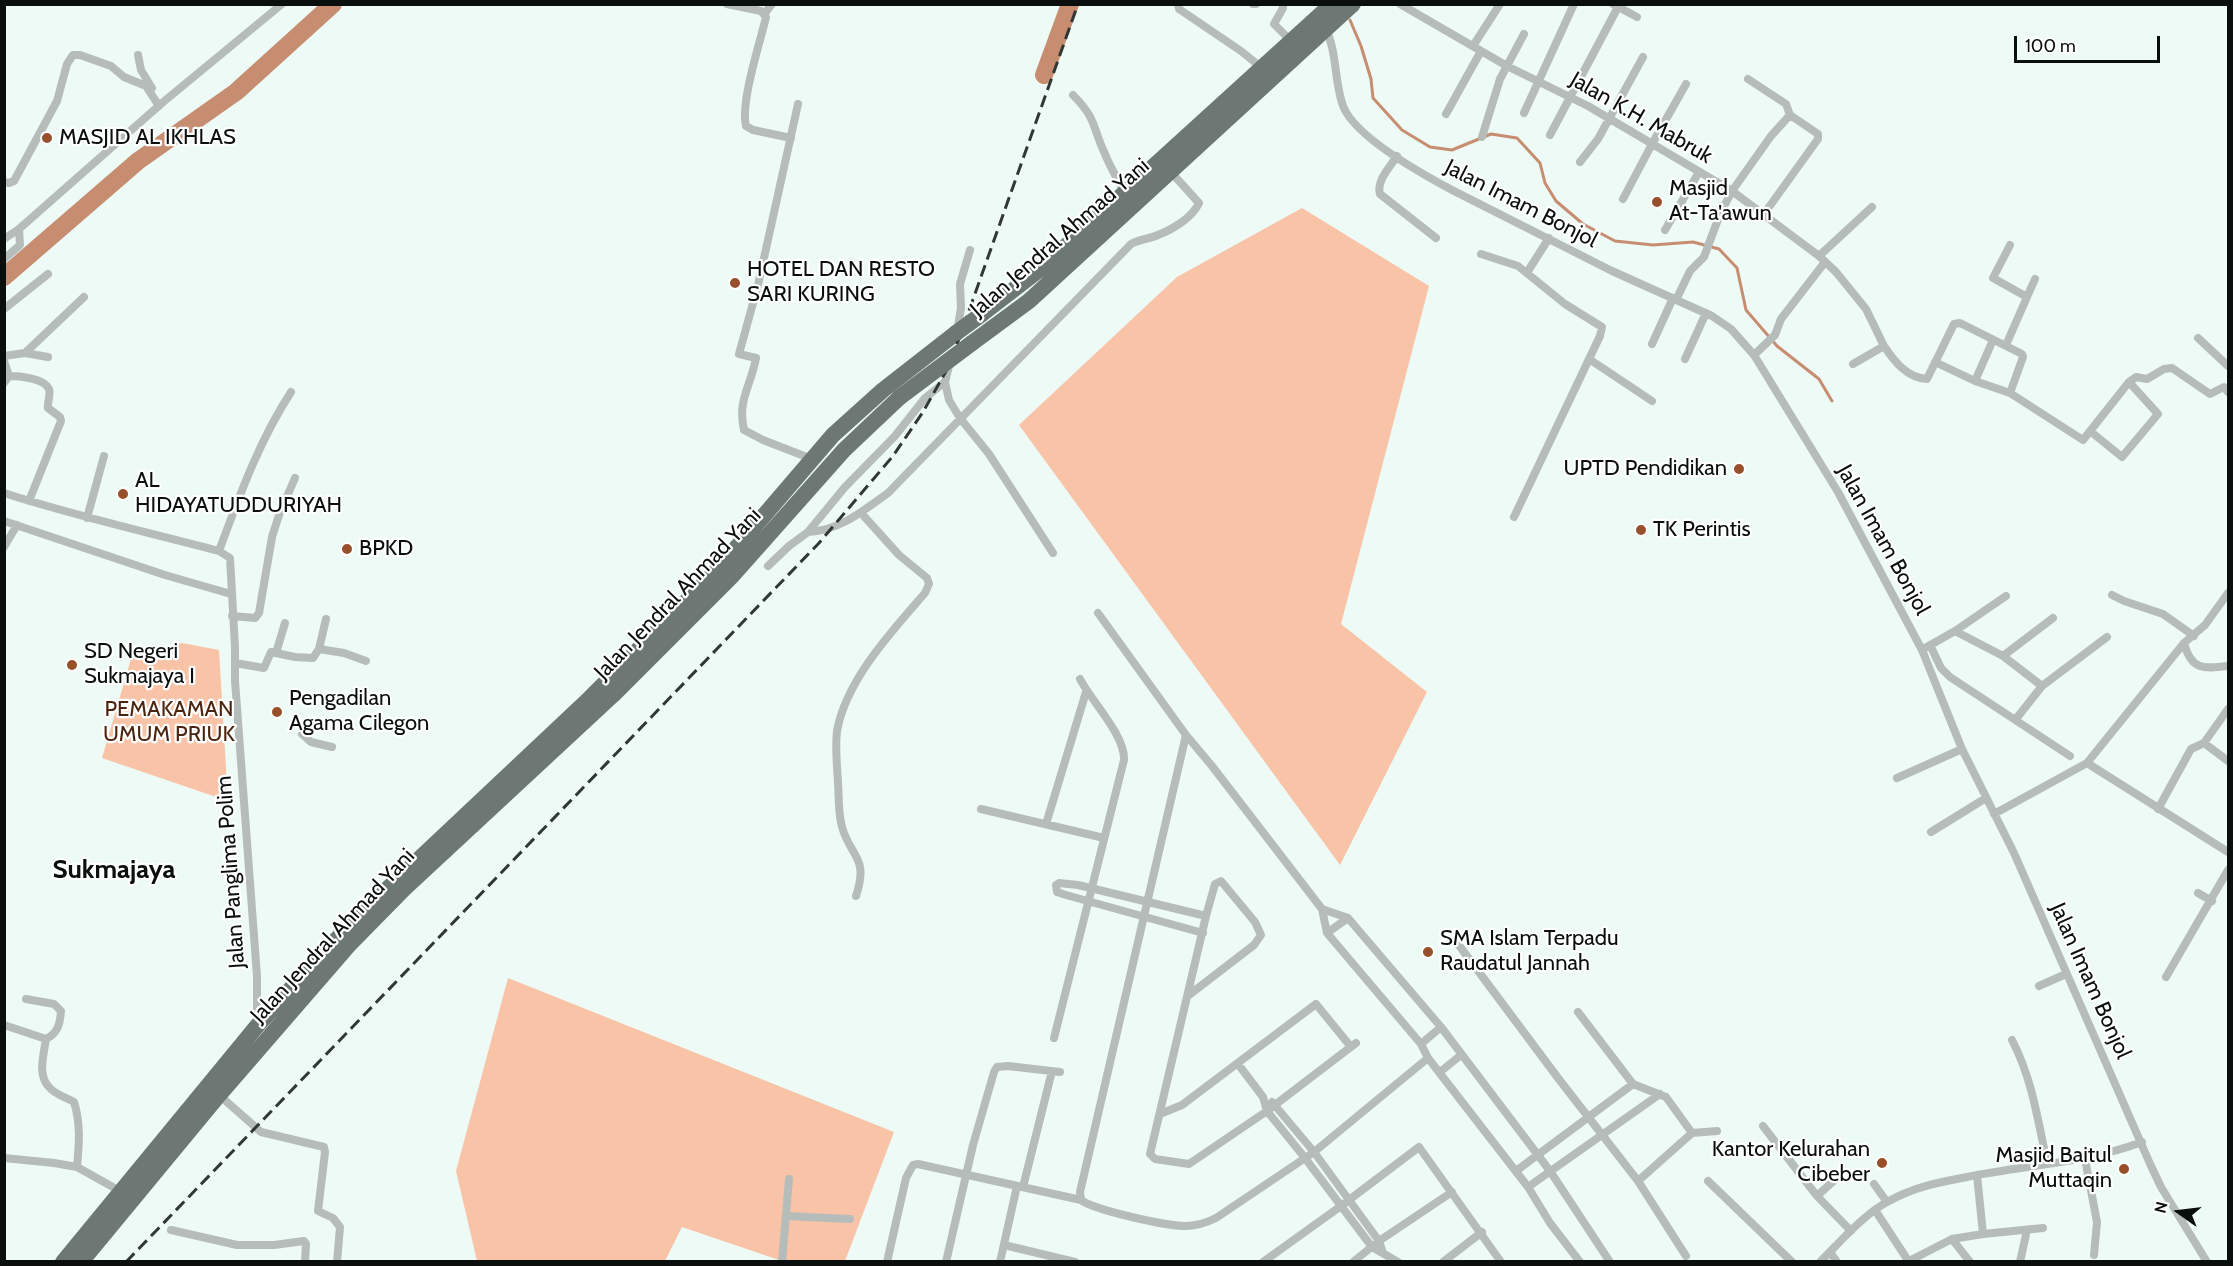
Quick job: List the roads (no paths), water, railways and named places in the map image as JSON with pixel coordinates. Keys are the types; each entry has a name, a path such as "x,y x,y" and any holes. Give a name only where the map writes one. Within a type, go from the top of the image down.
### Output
{"highway":[{"name":"Jalan Jendral Ahmad Yani","path":"63,1262 257,1026 323,953 385,891 590,698 684,604 719,568 812,459 859,410 1043,267 1291,41 1336,12"},
{"name":"Jalan Jendral Ahmad Yani","path":"81,1262 308,991 385,908 613,695 734,575 844,450 900,397 1029,301 1170,171 1336,12"}],"street":[{"path":"4,239 19,229 160,105 282,4"},
{"path":"727,4 761,11 765,14"},
{"path":"772,4 765,14 744,120 746,126 753,130 791,138"},
{"path":"1178,4 1179,9 1262,68"},
{"path":"1283,4 1275,24 1291,41"},
{"name":"Jalan K.H. Mabruk","path":"1400,4 1507,66 1609,118 1732,191 1822,260 1852,289 1866,309 1884,346 1897,363 1919,378 1927,379 1935,362"},
{"path":"1446,114 1500,4"},
{"path":"1524,113 1574,4"},
{"path":"1550,135 1616,6 1637,16"},
{"name":"Jalan Imam Bonjol","path":"1336,12 1333,50 1339,93 1344,110 1366,134 1445,186 1612,271 1721,321 1754,355 1838,492 1926,648 1962,749 2014,853 2161,1187 2207,1262"},
{"path":"1482,137 1500,79 1524,34"},
{"path":"4,182 14,181 57,101 67,64 73,55 80,55 111,66 124,77 146,86 160,105"},
{"path":"138,56 141,70 160,105"},
{"path":"1580,162 1598,139 1643,57"},
{"path":"1748,79 1786,104 1790,115 1814,129 1819,136 1764,214"},
{"path":"1623,199 1686,84"},
{"path":"1073,95 1087,109 1095,124 1104,153 1125,193"},
{"path":"798,104 758,285 739,354 756,358 741,404 741,418 744,430 812,459"},
{"path":"1652,344 1690,271 1704,257 1720,214 1732,191 1771,136 1790,115"},
{"path":"1397,156 1378,190 1380,194 1436,238"},
{"path":"808,532 831,528 862,513 888,493 1131,244 1158,235 1179,224 1196,210 1199,203 1170,171"},
{"path":"1665,230 1699,172"},
{"path":"1754,355 1772,338 1781,319 1822,260 1872,207"},
{"path":"4,259 20,245 19,229"},
{"path":"1528,271 1549,238"},
{"path":"2010,245 1993,278 2027,297"},
{"path":"970,250 960,284 959,322 945,382 948,400 989,454 1053,553"},
{"path":"1481,254 1510,262 1528,271 1565,304 1602,327 1600,336 1514,517"},
{"path":"4,309 48,274"},
{"path":"2006,345 2035,279"},
{"path":"25,352 84,297"},
{"path":"1685,359 1706,313"},
{"path":"2010,393 2023,357 2022,354 1956,323 1935,362 1975,381 2010,393 2083,440 2129,382 2136,377 2147,379 2172,368 2210,394 2227,388"},
{"path":"2198,339 2229,366"},
{"path":"1975,381 1993,340"},
{"path":"1852,364 1884,346"},
{"path":"4,356 25,352 48,357"},
{"path":"1589,359 1652,401"},
{"path":"4,361 7,379 21,376 48,387 50,392 48,408 60,417 61,421 29,501"},
{"path":"768,566 808,532 845,487 895,436 925,398 945,382"},
{"path":"2090,431 2122,457 2158,414 2129,382"},
{"path":"4,493 87,518 219,551 245,483 275,418 291,392"},
{"path":"87,518 104,456"},
{"path":"232,616 255,618 259,613 272,537 295,478"},
{"path":"855,896 859,885 861,865 842,827 837,732 851,694 874,655 925,593 929,584 927,578 899,555 862,513"},
{"path":"4,521 165,575 231,594"},
{"path":"4,547 16,525"},
{"name":"Jalan Panglima Polim","path":"219,551 230,558 256,976 257,1026"},
{"path":"1994,814 2086,763 2184,643 2205,625 2229,593"},
{"path":"2112,595 2163,614 2194,636"},
{"path":"2006,596 1926,648 1947,674 2070,756"},
{"path":"1098,613 1186,735 1322,909 1327,933 1421,1044 1428,1058 1528,1187 1550,1223 1580,1262"},
{"path":"2003,656 2054,618"},
{"path":"235,663 264,668 270,652 313,658 319,649 326,619"},
{"path":"276,653 285,623"},
{"path":"1955,631 2003,656 2042,687"},
{"path":"2016,719 2042,687 2107,637"},
{"path":"2184,643 2188,659 2193,664 2206,668 2229,666"},
{"path":"319,649 344,653 366,660"},
{"path":"1054,1038 1125,752 1080,679"},
{"path":"1046,824 1086,692"},
{"path":"2158,809 2191,749 2204,742 2229,709"},
{"path":"302,734 311,742 332,747"},
{"path":"1081,1200 1080,1192 1186,735"},
{"path":"2204,742 2229,761"},
{"path":"1897,778 1962,749"},
{"path":"2086,763 2229,852"},
{"path":"1931,832 1986,798"},
{"path":"981,809 1104,838"},
{"path":"2166,977 2229,870"},
{"path":"1160,1114 1182,1105 1317,1004 1353,1045 1267,1112 1189,1164 1155,1159 1150,1156 1206,916 1215,884 1221,881 1255,922 1261,935 1254,945 1189,995"},
{"path":"1203,933 1057,892 1056,885 1067,883 1206,916"},
{"path":"2198,893 2212,901"},
{"path":"1322,909 1348,918 1441,1027 1550,1171 1610,1262"},
{"path":"1327,933 1348,918"},
{"path":"1458,944 1638,1181 1686,1256"},
{"path":"2039,986 2066,974"},
{"path":"4,1025 46,1039 54,1035 58,1029 61,1011 54,1005 26,999"},
{"path":"1578,1012 1633,1084 1666,1097 1692,1133"},
{"path":"1421,1044 1441,1027"},
{"path":"46,1039 42,1068 44,1078 49,1088 74,1102 77,1113 80,1128 77,1167"},
{"path":"2012,1040 2023,1061 2031,1086 2047,1163"},
{"path":"1440,1072 1461,1055"},
{"path":"887,1262 906,1178 913,1165 918,1164 966,1174 1081,1200 1093,1206 1163,1223 1185,1226 1203,1224 1216,1218 1314,1152 1428,1058"},
{"path":"1238,1064 1263,1097 1276,1105 1314,1152 1349,1200 1376,1244"},
{"path":"946,1262 984,1103 997,1066 1056,1072 1020,1187 1000,1262"},
{"path":"1516,1172 1633,1084"},
{"path":"1528,1187 1660,1094"},
{"path":"219,1095 261,1132 324,1147 318,1210 320,1214 333,1218 340,1227 337,1262"},
{"path":"1263,1097 1267,1112 1341,1206 1383,1253 1398,1262"},
{"path":"1763,1126 1817,1196 1851,1231"},
{"path":"1638,1181 1692,1133 1717,1131"},
{"path":"1820,1262 1875,1210 1887,1202 1926,1185 2047,1163 2085,1159 2142,1142"},
{"path":"1263,1262 1422,1145 1501,1262"},
{"path":"4,1158 77,1167 120,1191"},
{"path":"2085,1159 2097,1222 2094,1255"},
{"path":"1977,1175 1983,1234"},
{"path":"1817,1196 1839,1176"},
{"path":"782,1262 789,1179"},
{"path":"1708,1181 1792,1262"},
{"path":"1874,1184 1887,1202"},
{"path":"1353,1262 1452,1192"},
{"path":"1875,1210 1909,1261 1952,1239 2043,1228"},
{"path":"786,1216 850,1219"},
{"path":"171,1230 237,1245 274,1245 304,1241 306,1244 305,1262"},
{"path":"2020,1262 2027,1230"},
{"path":"1443,1262 1482,1232"},
{"path":"1952,1239 1970,1262"},
{"path":"1004,1245 1075,1262"},
{"path":"1830,1252 1837,1262"}],"waterway":[{"path":"4,277 138,161 236,92 333,4"},
{"path":"1044,75 1070,4"},
{"path":"1350,20 1371,79 1373,98 1402,130 1430,147 1452,150 1491,134 1517,138 1540,163 1545,183 1556,201 1583,224 1615,241 1653,245 1693,242 1719,249 1737,268 1746,310 1777,346 1819,379 1832,401"}],"railway":[{"path":"126,1262 819,543 893,456 923,412 950,364 1078,4"}],"place":[{"name":"MASJID AL IKHLAS","path":"47,138"},
{"name":"Masjid At-Ta'awun","path":"1657,202"},
{"name":"HOTEL DAN RESTO SARI KURING","path":"735,283"},
{"name":"UPTD Pendidikan","path":"1739,469"},
{"name":"AL HIDAYATUDDURIYAH","path":"123,494"},
{"name":"TK Perintis","path":"1641,530"},
{"name":"BPKD","path":"347,549"},
{"name":"SD Negeri Sukmajaya I","path":"72,665"},
{"name":"Pengadilan Agama Cilegon","path":"277,712"},
{"name":"SMA Islam Terpadu Raudatul Jannah","path":"1428,952"},
{"name":"Kantor Kelurahan Cibeber","path":"1882,1163"},
{"name":"Masjid Baitul Muttaqin","path":"2124,1169"}],"district":[{"name":"Sukmajaya","path":"114,870"}],"park label":[{"name":"PEMAKAMAN UMUM PRIUK","path":"169,722"}]}
